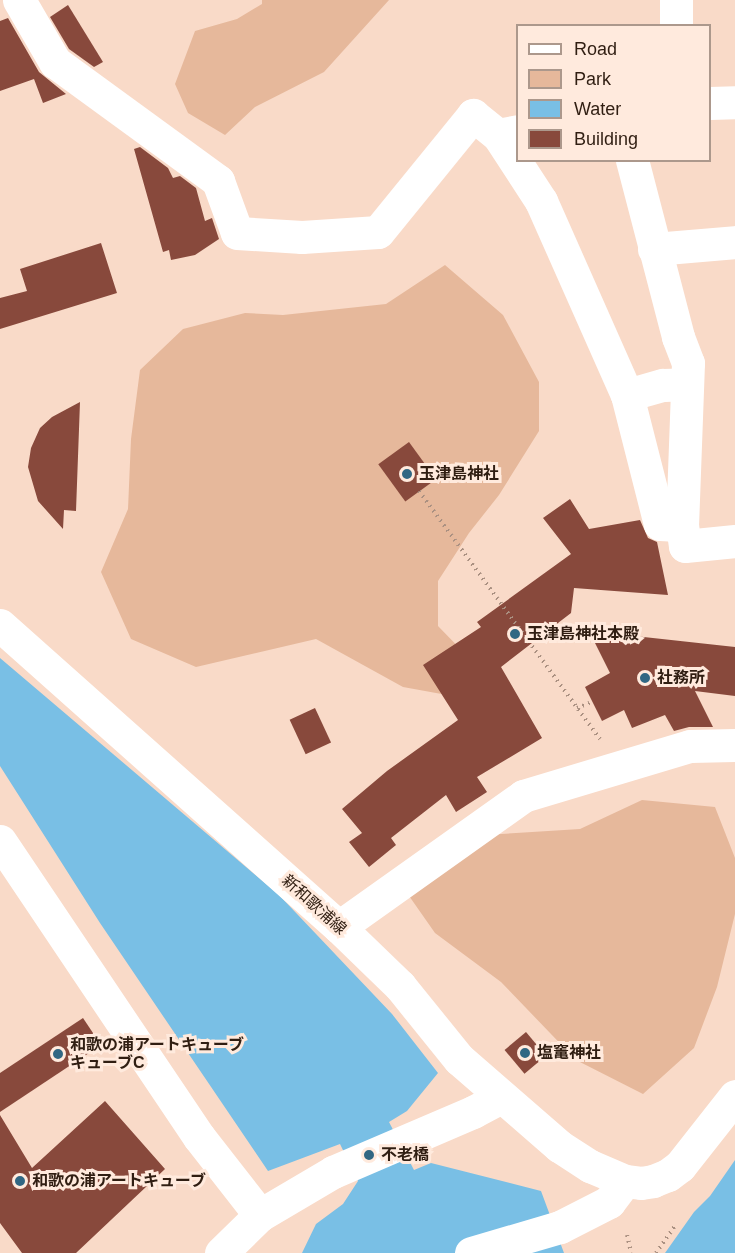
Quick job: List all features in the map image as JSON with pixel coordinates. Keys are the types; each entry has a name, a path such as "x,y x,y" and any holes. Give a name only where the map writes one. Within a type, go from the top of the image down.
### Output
{"street":[{"path":"19,0 55,62 218,181 237,233 302,237 378,232 435,158 464,128 473,115 508,133 516,149"},
{"path":"676,0 676,24"},
{"path":"711,103 735,102"},
{"path":"522,162 627,395 660,524 682,525"},
{"path":"632,162 678,337 688,363 682,525 685,546 735,541"},
{"path":"654,249 735,242"},
{"path":"627,395 663,385 687,384"},
{"name":"新和歌浦線","path":"0,625 339,927 400,986 459,1059 559,1146 590,1166 625,1181 641,1184 668,1175 680,1166 735,1096"},
{"path":"339,927 523,796 690,746 735,745"},
{"path":"0,841 199,1137 260,1215"},
{"path":"221,1253 260,1215 333,1172 434,1129 501,1097"},
{"path":"471,1253 560,1227 609,1202 625,1181"}],"path":[{"path":"419,491 619,767"},
{"path":"577,708 592,702"},
{"path":"656,1253 675,1226"},
{"path":"627,1235 631,1253"}],"green space":[{"path":"262,0 389,0 324,72 255,107 225,135 188,113 175,84 195,31 237,19 262,4"},
{"path":"445,265 503,315 539,382 539,431 499,495 469,533 438,581 438,626 472,661 469,699 403,687 316,639 196,667 131,639 101,572 128,509 131,439 140,370 183,329 245,313 283,315 386,304"},
{"path":"642,800 715,807 735,858 735,914 717,987 694,1048 643,1094 576,1060 501,982 435,933 407,893 484,835 580,829"}],"water":[{"path":"0,658 279,895 392,1014 438,1073 407,1111 389,1122 414,1170 431,1163 541,1191 564,1253 302,1253 316,1224 343,1204 358,1181 340,1144 268,1171 100,923 0,766"},
{"path":"735,1160 735,1253 665,1253 694,1212 710,1196"}],"building":[{"path":"68,5 103,62 94,67 69,49 50,17"},
{"path":"8,18 39,72 66,94 43,103 34,79 0,91 0,21"},
{"path":"140,147 168,168 173,178 180,176 196,188 205,221 212,218 219,239 195,255 171,260 169,250 163,252 134,149"},
{"path":"101,243 117,293 0,329 0,298 27,291 20,269"},
{"path":"80,402 76,511 64,510 63,529 38,501 28,467 31,448 40,428 52,417"},
{"path":"409,442 436,479 405,502 378,464"},
{"path":"570,499 589,529 640,520 648,538 657,542 668,595 574,588 571,613 501,667 542,738 477,777 487,792 456,812 446,795 391,838 396,845 369,867 349,842 362,833 342,809 387,771 458,720 423,665 481,627 477,622 571,554 543,518"},
{"name":"社務所","path":"589,631 735,647 735,696 695,691 713,727 689,727 674,731 665,715 632,728 624,710 602,721 585,687 610,673"},
{"path":"315,708 331,742 306,754 290,720"},
{"name":"和歌の浦アートキューブ キューブC","path":"83,1018 101,1045 0,1112 0,1073"},
{"name":"塩竃神社","path":"526,1032 546,1056 524,1074 505,1050"},
{"path":"105,1101 165,1169 76,1253 22,1253 0,1223 0,1115 32,1168"}],"place":[{"name":"玉津島神社","path":"407,474"},
{"name":"玉津島神社本殿","path":"515,634"},
{"name":"社務所","path":"645,678"},
{"name":"塩竃神社","path":"525,1053"},
{"name":"和歌の浦アートキューブ キューブC","path":"58,1054"},
{"name":"不老橋","path":"369,1155"},
{"name":"和歌の浦アートキューブ","path":"20,1181"}]}
